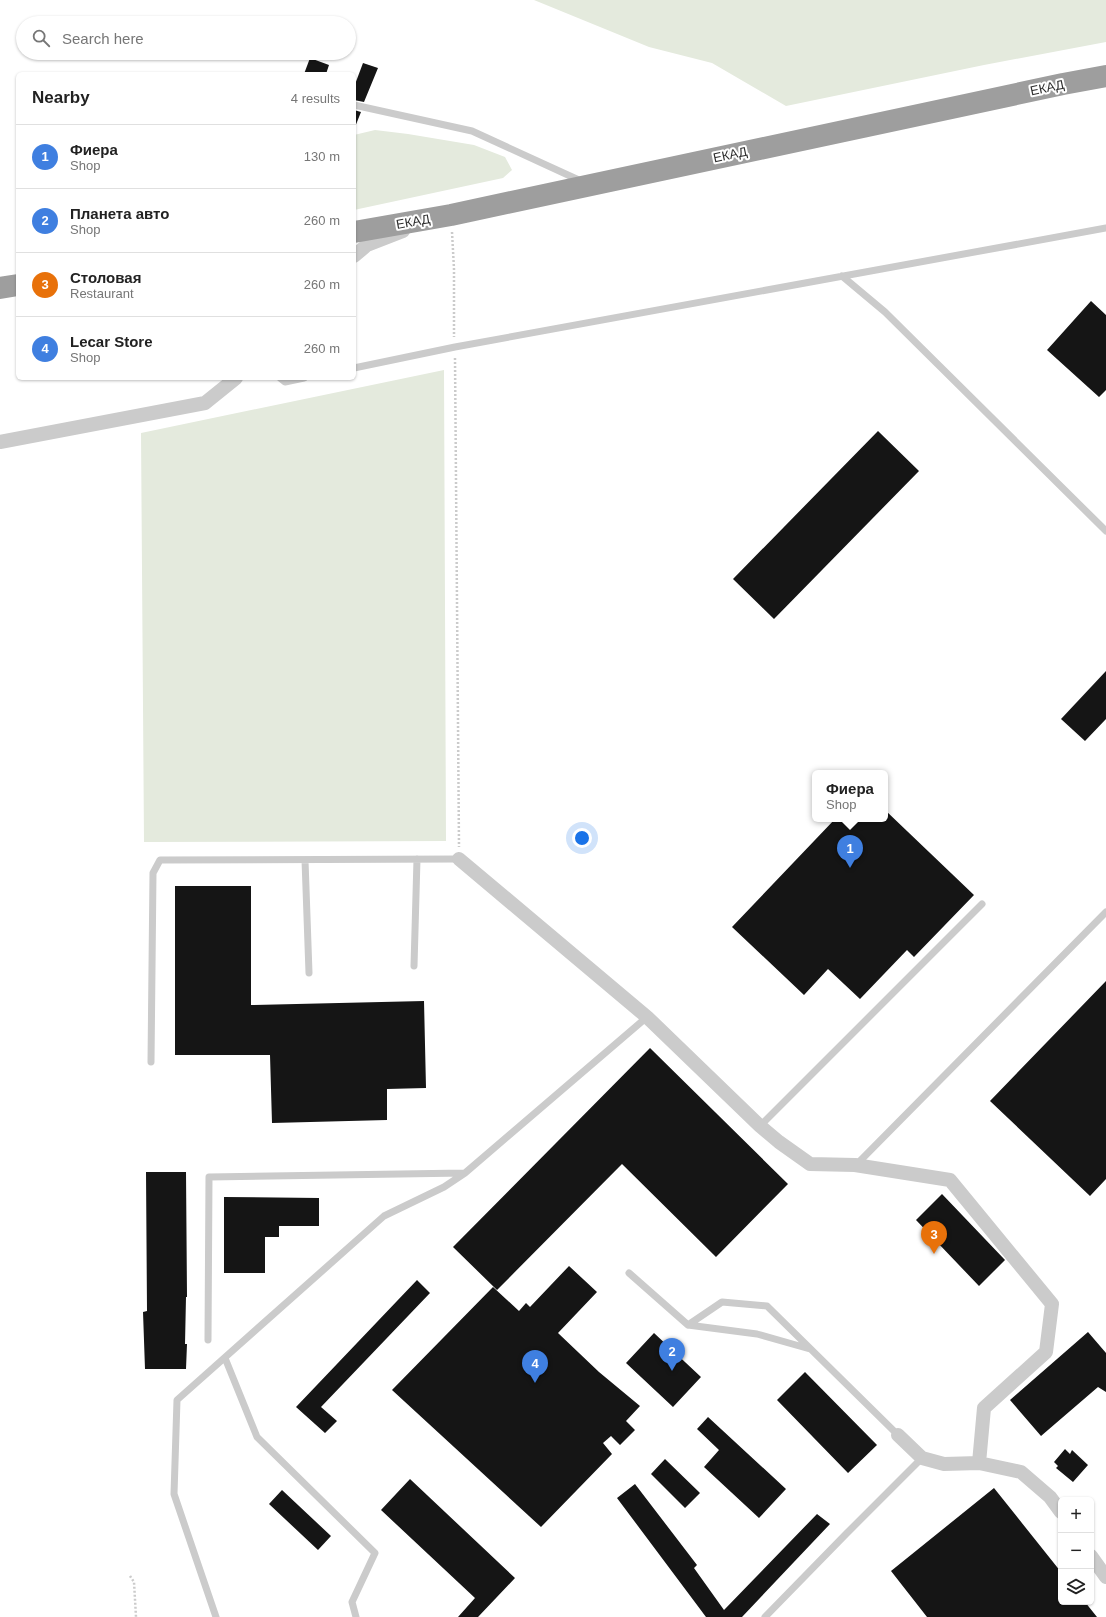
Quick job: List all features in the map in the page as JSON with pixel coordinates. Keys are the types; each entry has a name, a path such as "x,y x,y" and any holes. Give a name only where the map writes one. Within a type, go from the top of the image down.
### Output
{"highway":[{"name":"ЕКАД","path":"356,232 444,216 589,184 1106,76"},
{"path":"0,288 16,285"}],"street":[{"path":"356,254 367,245 444,216"},
{"path":"0,442 205,403 234,380"},
{"path":"459,859 646,1018 760,1126 779,1142 810,1164 856,1165 950,1180 1052,1304 1046,1352 984,1408 979,1463"},
{"path":"898,1435 922,1458 944,1464 979,1463 1021,1472 1050,1497 1058,1508"},
{"path":"1094,1560 1106,1577"}],"lane":[{"path":"356,105 472,131 589,184"},
{"path":"356,368 455,347 1106,228"},
{"path":"842,276 885,312 1106,532"},
{"path":"282,380 285,382 294,380"},
{"path":"414,966 417,859"},
{"path":"151,1062 153,873 160,860 459,859"},
{"path":"305,860 309,973"},
{"path":"760,1126 982,904"},
{"path":"856,1165 1106,912"},
{"path":"216,1617 174,1494 177,1400 384,1216 444,1187 465,1173 646,1018"},
{"path":"208,1340 209,1177 465,1173"},
{"path":"629,1273 688,1325 757,1334 812,1350"},
{"path":"688,1325 722,1302 767,1306 898,1435"},
{"path":"225,1358 256,1437 375,1553 352,1602 356,1617"},
{"path":"765,1617 840,1539 922,1458"}],"path":[{"path":"444,216 454,269 459,859"},
{"path":"130,1576 134,1582 136,1617"}],"shaded area":[{"path":"534,0 1106,0 1106,42 984,65 786,106 712,63 649,47"},
{"path":"375,130 474,145 505,157 512,170 503,178 356,210 356,135"},
{"path":"444,370 446,841 144,842 141,433"}],"building":[{"path":"309,60 315,60 329,65 327,72 305,72"},
{"path":"363,63 378,68 364,102 356,100 356,82"},
{"path":"356,111 361,112 356,124"},
{"path":"1091,301 1106,315 1106,390 1099,397 1047,350"},
{"path":"878,431 919,471 774,619 733,579"},
{"path":"1106,671 1106,719 1085,741 1061,719"},
{"path":"888,813 974,895 914,957 907,950 860,999 828,969 804,995 732,927 832,822 888,822"},
{"path":"175,886 251,886 251,1005 424,1001 426,1088 387,1089 387,1120 272,1123 270,1055 175,1055"},
{"path":"1106,981 1106,1179 1090,1196 990,1101"},
{"path":"650,1048 788,1184 716,1257 622,1164 497,1290 453,1247"},
{"path":"146,1172 186,1172 186,1369 145,1369 143,1312 147,1311"},
{"path":"942,1194 1005,1260 979,1286 916,1220"},
{"path":"224,1197 319,1198 319,1226 279,1226 279,1237 265,1237 265,1273 224,1273"},
{"path":"569,1266 597,1292 558,1333 599,1372 640,1406 626,1421 635,1430 620,1445 611,1436 603,1443 612,1454 541,1527 392,1390 493,1287 519,1311 526,1303 530,1307"},
{"path":"417,1280 430,1293 321,1407 337,1421 325,1433 296,1407"},
{"path":"1088,1332 1106,1353 1106,1392 1098,1387 1041,1436 1010,1400"},
{"path":"654,1333 701,1377 673,1407 626,1363"},
{"path":"805,1372 877,1445 848,1473 777,1400"},
{"path":"708,1417 786,1489 759,1518 704,1467 719,1450 697,1429"},
{"path":"1065,1449 1070,1454 1072,1450 1088,1465 1073,1482 1056,1468 1058,1466 1054,1462"},
{"path":"665,1459 700,1493 685,1508 651,1474"},
{"path":"410,1479 515,1578 478,1617 458,1617 475,1598 381,1510"},
{"path":"635,1484 697,1565 694,1568 724,1610 817,1514 830,1524 742,1617 706,1617 617,1498"},
{"path":"994,1488 1058,1568 1058,1605 1087,1605 1097,1617 927,1617 891,1571"},
{"path":"282,1490 331,1536 318,1550 269,1504"}],"place":[{"name":"Фиера","path":"850,868"},
{"name":"Столовая","path":"934,1254"},
{"name":"Планета авто","path":"672,1371"},
{"name":"Lecar Store","path":"535,1383"}]}
